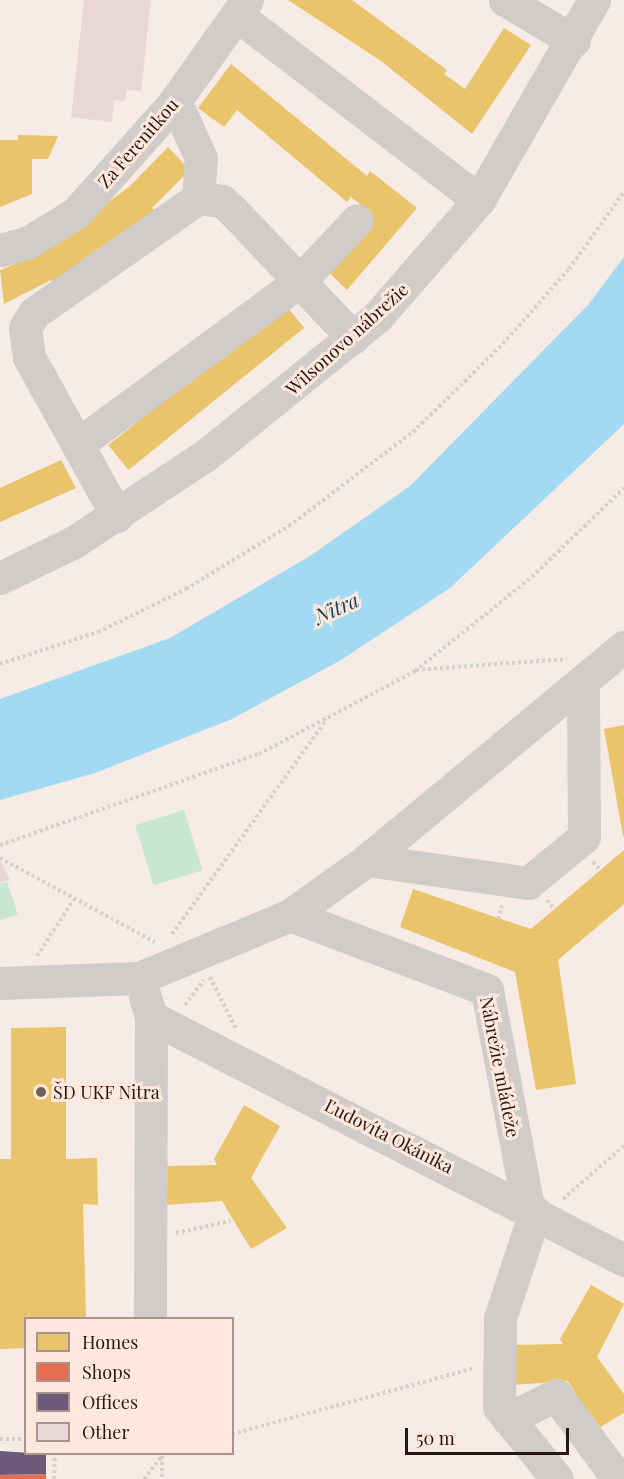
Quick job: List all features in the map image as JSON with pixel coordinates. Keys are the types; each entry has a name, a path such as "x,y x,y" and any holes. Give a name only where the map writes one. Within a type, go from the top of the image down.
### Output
{"street":[{"path":"505,0 574,41"},
{"name":"Wilsonovo nábrežie","path":"0,578 117,516 206,455 353,338 424,270 479,200 574,41 594,0"},
{"path":"242,8 479,200"},
{"name":"Za Ferenitkou","path":"0,250 27,243 76,213 173,104 242,8"},
{"path":"181,114 201,158 198,198"},
{"path":"117,516 12,322 34,313 198,198 222,201 353,338"},
{"path":"78,444 300,281 357,220"},
{"path":"0,983 139,978 174,953 290,915 367,860 619,651"},
{"path":"367,860 528,883 584,837 583,682"},
{"name":"Nábrežie mládeže","path":"290,915 486,990 540,1208"},
{"path":"139,978 164,1016 150,1317"},
{"name":"Ľudovíta Okánika","path":"164,1016 540,1208 624,1260"},
{"path":"540,1208 500,1318 499,1407 557,1479"},
{"path":"508,1419 556,1395 609,1468"}],"path":[{"path":"0,664 98,632 186,589 290,526 412,432 504,344 569,269 624,192"},
{"path":"0,845 259,754 415,670 532,577 624,488"},
{"path":"415,670 619,651"},
{"path":"0,858 174,953 328,718"},
{"path":"27,958 37,957 74,899"},
{"path":"164,1016 209,974 238,1032"},
{"path":"540,1208 624,1146"},
{"path":"152,1240 231,1221"},
{"path":"234,1433 500,1362"},
{"path":"0,1439 24,1439"},
{"path":"54,1455 54,1479"},
{"path":"144,1479 162,1455"},
{"path":"162,1455 162,1479"}],"green space":[{"path":"184,810 202,870 154,885 135,825"},
{"path":"7,882 18,915 0,920 0,884"}],"water":[{"name":"Nitra","path":"624,257 624,424 450,588 341,660 232,719 95,773 0,800 0,699 170,638 310,556 410,486 588,305"}],"building: Homes":[{"path":"288,0 352,0 447,70 444,74 465,89 504,28 531,45 472,134 381,61"},
{"path":"231,64 367,176 370,171 417,208 347,290 324,268 371,213 351,197 347,202 237,110 224,127 198,108"},
{"path":"18,135 58,136 48,159 32,159 32,194 0,207 0,140 18,140"},
{"path":"168,147 190,170 152,208 156,211 53,284 51,280 4,304 0,270 39,254 130,186"},
{"path":"284,303 304,328 129,470 108,445"},
{"path":"61,460 76,488 0,522 0,488"},
{"path":"624,725 624,836 623,836 604,729"},
{"path":"624,850 624,904 558,960 576,1084 536,1090 515,972 400,927 413,889 531,929"},
{"path":"66,1027 66,1159 97,1158 98,1205 83,1204 86,1317 24,1317 24,1348 0,1349 0,1159 11,1159 11,1028"},
{"path":"244,1105 280,1126 251,1178 287,1228 251,1249 222,1201 166,1205 165,1166 217,1165 214,1159"},
{"path":"591,1285 624,1304 597,1357 624,1394 624,1413 597,1429 568,1381 512,1385 511,1345 563,1344 560,1339"}],"building: Shops":[{"path":"46,1474 46,1479 0,1479 0,1475"}],"building: Offices":[{"path":"0,1451 24,1453 24,1455 46,1455 46,1474 0,1475"}],"building: Other":[{"path":"84,0 151,0 141,91 127,90 125,101 114,100 112,122 71,117"},
{"path":"0,860 10,880 0,883"}],"place":[{"name":"ŠD UKF Nitra","path":"41,1092"}]}
